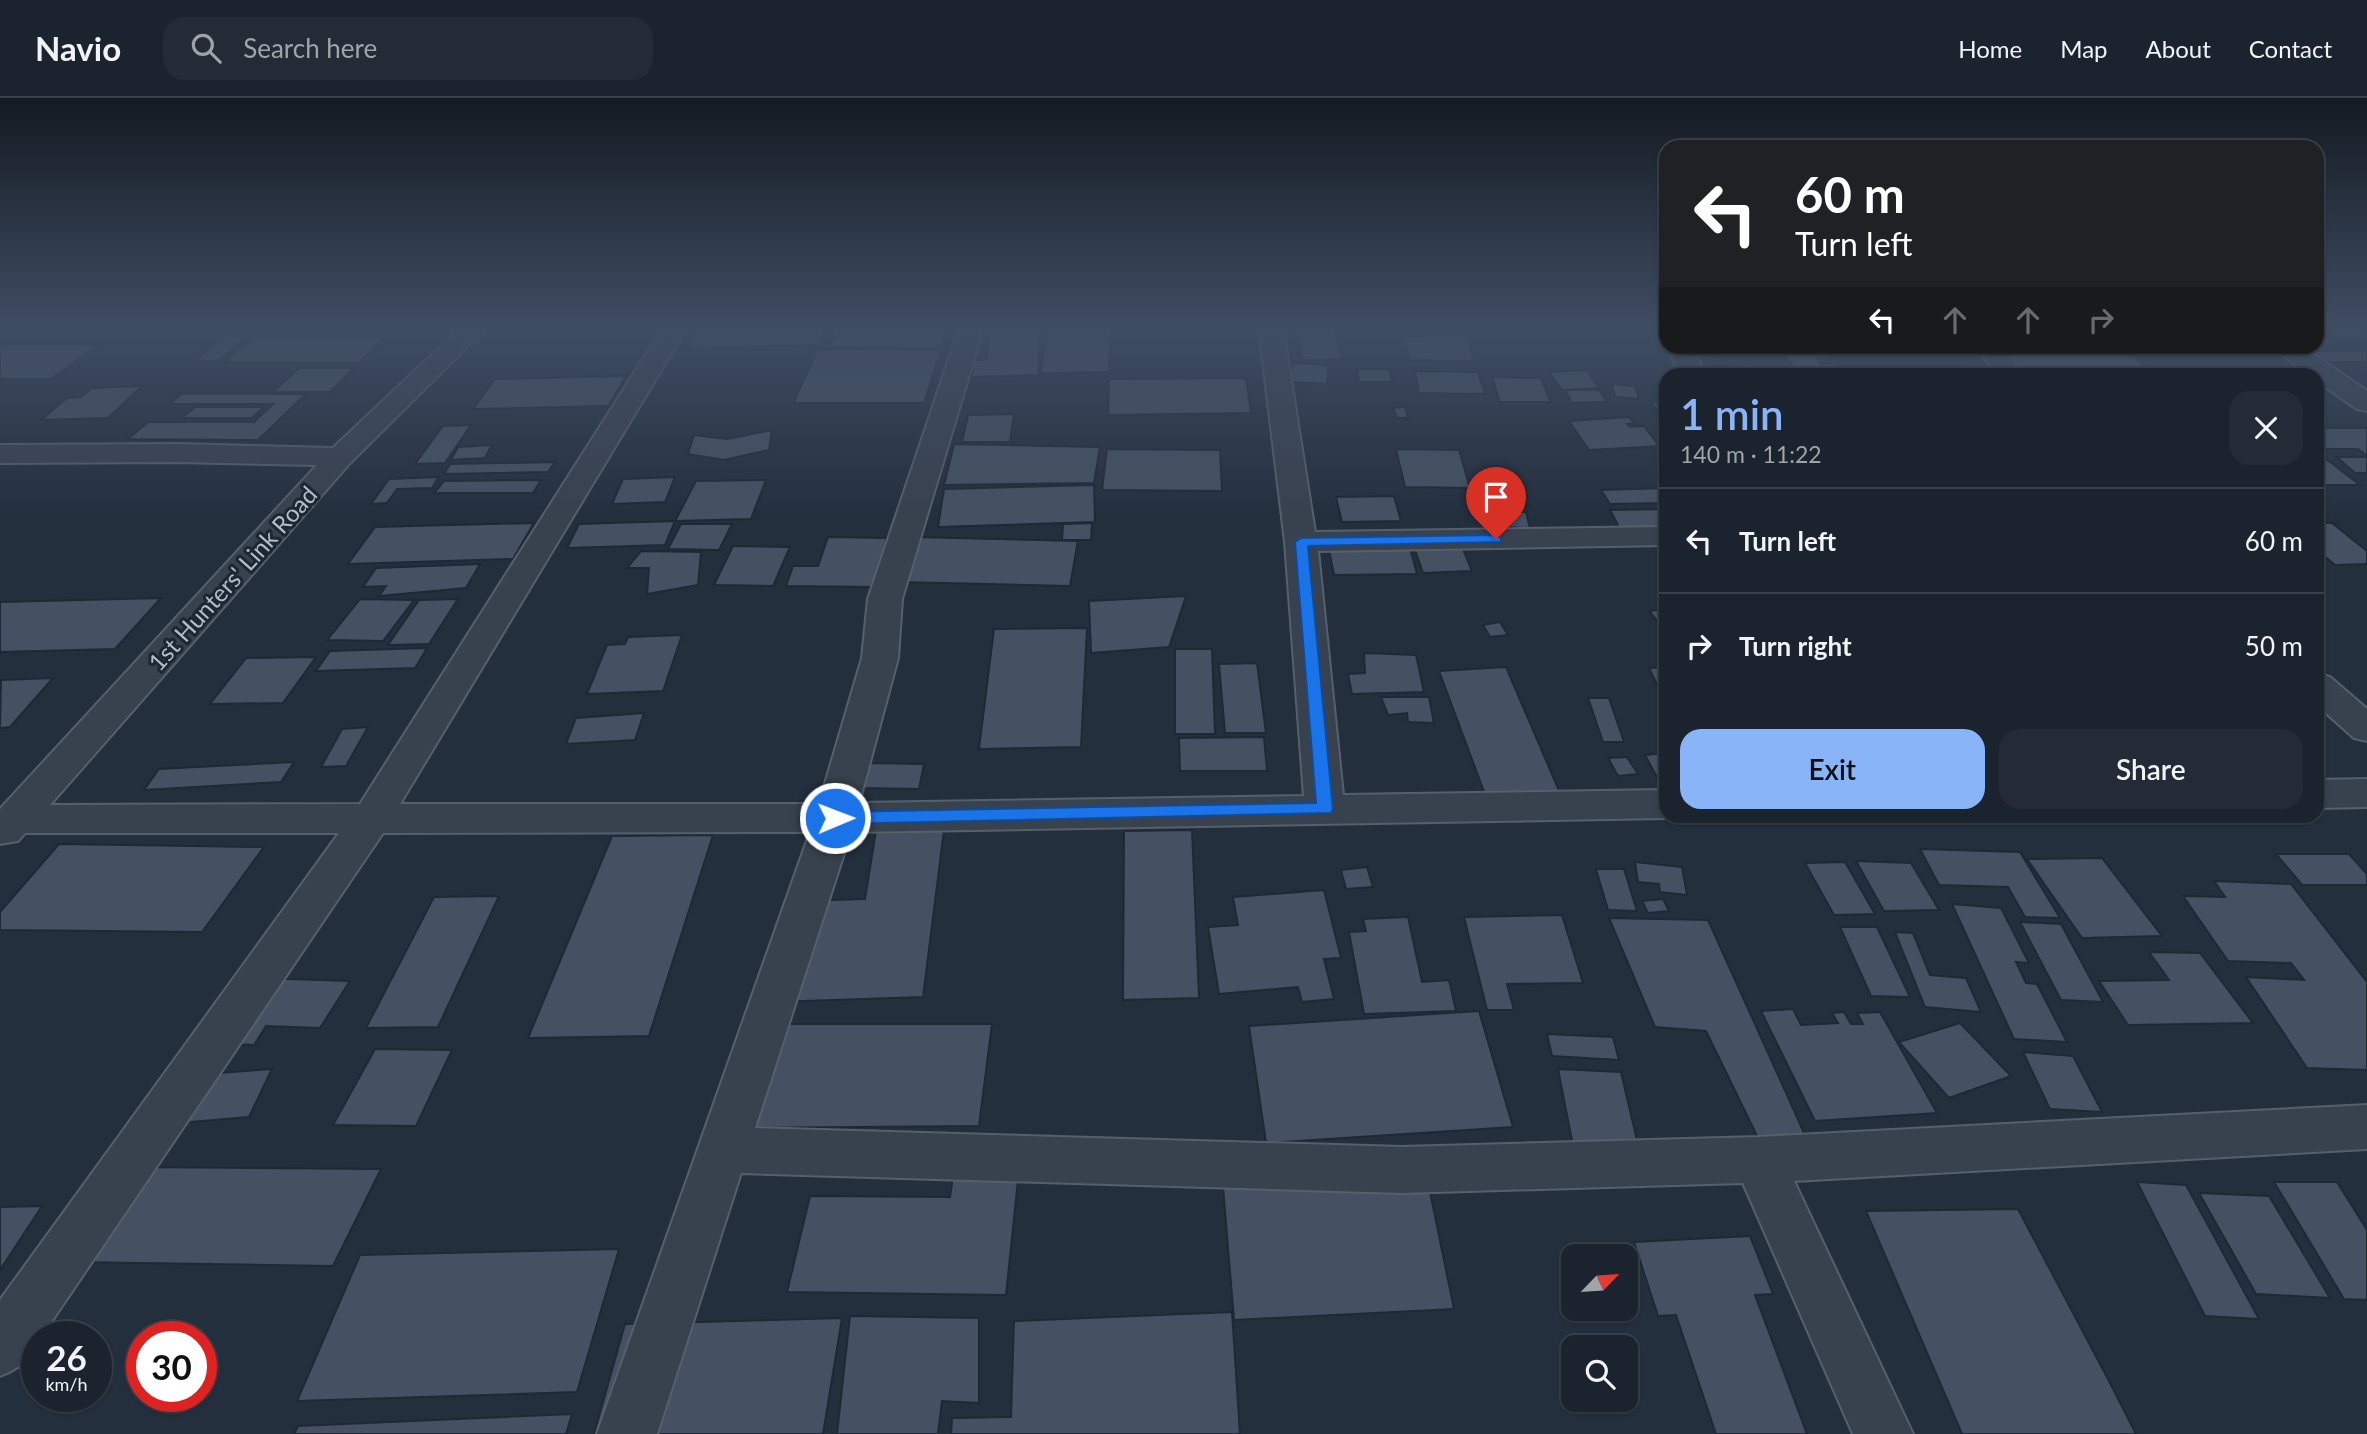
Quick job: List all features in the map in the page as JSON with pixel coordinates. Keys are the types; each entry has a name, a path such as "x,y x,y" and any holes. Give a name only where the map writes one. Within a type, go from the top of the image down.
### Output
{"street":[{"name":"1st Hunters' Link Road","path":"7,827 340,457 408,391"},
{"path":"0,1348 371,819 635,391"},
{"path":"626,1434 835,818 880,658 885,599 902,537 950,391"},
{"path":"1280,391 1301,542 1325,809"},
{"path":"2350,391 2367,403"},
{"path":"0,454 177,453 340,457"},
{"path":"1301,542 1659,536"},
{"path":"2324,691 2367,729"},
{"path":"2324,794 2367,793"},
{"path":"7,827 371,819 835,818 1659,804"},
{"path":"723,1150 1402,1170 1758,1160 2367,1127"},
{"path":"1758,1160 1883,1434"}],"building":[{"path":"88,391 136,391 108,418 41,420 67,398 81,397"},
{"path":"274,391 331,391 330,392"},
{"path":"486,391 617,391 609,406 473,409"},
{"path":"798,391 928,391 924,403 793,403"},
{"path":"1109,391 1248,391 1251,413 1108,415"},
{"path":"1484,391 1485,394 1419,393"},
{"path":"1497,391 1547,391 1551,402 1500,402"},
{"path":"1566,391 1600,391 1607,402 1572,403"},
{"path":"1614,391 1637,391 1639,399 1615,397"},
{"path":"181,394 306,394 258,440 128,439 148,422 254,422 273,404 170,404"},
{"path":"1652,402 1659,402 1658,413"},
{"path":"195,407 264,407 252,418 182,418"},
{"path":"1405,407 1408,418 1397,418 1393,408"},
{"path":"1014,414 1010,442 962,442 968,415"},
{"path":"1629,417 1634,423 1627,424 1630,427 1644,426 1659,446 1589,450 1569,421"},
{"path":"471,425 445,463 415,464 443,426"},
{"path":"2324,428 2367,428 2367,456 2358,449 2324,449"},
{"path":"772,430 769,450 724,460 688,454 694,435 727,439"},
{"path":"954,444 1100,447 1094,483 944,485"},
{"path":"492,445 485,458 451,460 458,447"},
{"path":"1107,449 1220,450 1222,491 1102,490"},
{"path":"1396,449 1459,450 1470,488 1405,487"},
{"path":"2324,457 2360,485 2324,485"},
{"path":"2337,457 2367,457 2367,473 2355,473"},
{"path":"555,462 548,472 444,474 450,464"},
{"path":"439,477 432,488 397,489 387,503 371,504 389,479"},
{"path":"675,477 665,502 612,504 623,479"},
{"path":"541,480 533,493 434,493 444,481"},
{"path":"766,480 751,519 675,521 696,481"},
{"path":"1094,485 1095,522 938,527 944,489"},
{"path":"1659,488 1659,503 1610,504 1601,490"},
{"path":"1394,496 1401,521 1342,522 1336,497"},
{"path":"1659,509 1659,530 1621,531 1610,510"},
{"path":"1494,512 1526,512 1530,528 1497,527"},
{"path":"675,521 665,545 567,548 579,524"},
{"path":"534,523 513,559 348,564 375,527"},
{"path":"1092,523 1091,540 1062,540 1063,524"},
{"path":"2324,523 2332,523 2367,551 2367,564 2335,565 2324,556"},
{"path":"681,524 732,524 719,550 668,549"},
{"path":"828,537 887,538 873,587 786,586 793,566 818,566"},
{"path":"913,537 1078,541 1070,586 898,582"},
{"path":"733,546 790,547 773,586 714,585"},
{"path":"1410,548 1417,574 1334,575 1329,550"},
{"path":"1463,549 1472,571 1423,573 1415,550"},
{"path":"641,551 701,552 698,585 647,594 649,568 627,568"},
{"path":"480,564 466,588 379,596 386,586 363,587 376,568"},
{"path":"1186,596 1169,647 1091,653 1089,601"},
{"path":"161,598 115,649 0,652 0,602"},
{"path":"360,599 414,600 383,641 327,640"},
{"path":"458,599 429,644 388,645 419,600"},
{"path":"1659,610 1659,623 1649,611"},
{"path":"1500,622 1508,635 1490,637 1483,625"},
{"path":"1087,628 1081,747 979,749 994,629"},
{"path":"682,635 663,691 587,694 607,645 625,644 628,637"},
{"path":"427,648 415,668 316,671 330,651"},
{"path":"1175,649 1212,649 1215,734 1175,734"},
{"path":"1364,653 1416,655 1424,692 1352,694 1348,674 1365,673"},
{"path":"316,657 283,703 210,704 246,658"},
{"path":"1257,663 1266,733 1225,733 1219,664"},
{"path":"1506,667 1560,793 1486,797 1439,671"},
{"path":"1659,667 1659,689 1649,668"},
{"path":"53,678 10,727 0,728 1,680"},
{"path":"1381,697 1429,697 1434,723 1408,722 1407,713 1388,715"},
{"path":"1588,698 1609,698 1624,742 1603,742"},
{"path":"644,713 635,740 566,744 576,718"},
{"path":"368,727 346,766 321,767 342,729"},
{"path":"1264,737 1267,771 1180,771 1179,738"},
{"path":"1659,754 1659,781 1645,755"},
{"path":"1627,757 1638,774 1618,776 1608,758"},
{"path":"294,762 281,782 144,790 159,769"},
{"path":"867,763 924,764 919,789 860,788"},
{"path":"945,822 923,997 774,1002 797,901 865,899 877,824"},
{"path":"1192,830 1199,998 1123,1000 1124,831"},
{"path":"713,835 649,1036 528,1038 612,836"},
{"path":"59,844 264,847 202,932 0,930 0,912"},
{"path":"1920,849 2020,852 2060,918 2025,917 2008,887 1939,885"},
{"path":"2276,854 2349,854 2367,874 2367,885 2302,885"},
{"path":"2102,858 2162,936 2082,938 2027,859"},
{"path":"1856,861 1911,863 1939,910 1884,911"},
{"path":"1635,862 1682,867 1687,895 1660,892 1659,884 1638,882"},
{"path":"1845,862 1875,914 1834,915 1805,863"},
{"path":"1367,867 1373,887 1346,889 1341,870"},
{"path":"1596,869 1624,869 1637,911 1608,910"},
{"path":"2214,881 2291,884 2367,982 2367,1070 2307,1068 2246,977 2304,980 2291,963 2228,961 2183,896 2225,897"},
{"path":"1324,890 1341,958 1324,959 1334,999 1302,1002 1298,987 1219,994 1208,927 1238,925 1233,897"},
{"path":"499,896 438,1027 366,1028 434,897"},
{"path":"1663,899 1669,911 1648,913 1642,901"},
{"path":"1952,904 2001,908 2029,963 2016,962 2026,983 2037,984 2067,1042 2014,1039"},
{"path":"1562,915 1583,983 1507,984 1514,1010 1487,1010 1464,917"},
{"path":"1408,917 1422,982 1449,980 1456,1011 1364,1014 1349,932 1366,931 1363,919"},
{"path":"1609,918 1708,920 1805,1135 1758,1138 1706,1031 1655,1027"},
{"path":"2020,922 2061,924 2103,1002 2061,1000"},
{"path":"1840,927 1877,927 1910,997 1871,996"},
{"path":"1895,932 1913,933 1930,975 1966,978 1981,1012 1925,1007"},
{"path":"2149,952 2200,953 2253,1023 2128,1025 2099,981 2169,980"},
{"path":"258,978 350,981 320,1028 266,1026 254,1045 213,1043"},
{"path":"1793,1009 1801,1025 1838,1023 1832,1013 1844,1012 1851,1024 1863,1024 1857,1013 1880,1012 1937,1113 1815,1121 1761,1011"},
{"path":"1479,1011 1513,1127 1266,1143 1249,1026"},
{"path":"1960,1023 2011,1076 1949,1098 1899,1042"},
{"path":"755,1024 992,1024 979,1126 726,1128"},
{"path":"1547,1034 1613,1037 1619,1060 1552,1056"},
{"path":"375,1049 452,1050 416,1126 333,1125"},
{"path":"2023,1052 2073,1056 2102,1112 2050,1109"},
{"path":"272,1069 249,1117 179,1123 205,1074"},
{"path":"1558,1069 1621,1072 1639,1149 1573,1146"},
{"path":"955,1161 1020,1161 1006,1295 787,1292 810,1196 950,1197"},
{"path":"139,1167 381,1169 333,1266 75,1262"},
{"path":"1427,1177 1454,1309 1234,1320 1223,1187"},
{"path":"2137,1182 2186,1185 2259,1319 2205,1316"},
{"path":"2274,1182 2337,1182 2367,1230 2367,1300 2344,1299"},
{"path":"2199,1193 2269,1196 2330,1298 2256,1294"},
{"path":"42,1206 0,1270 0,1207"},
{"path":"2018,1209 2136,1434 1962,1434 1866,1211"},
{"path":"1750,1236 1773,1294 1755,1295 1807,1434 1716,1434 1676,1315 1658,1316 1638,1254 1638,1244 1634,1242"},
{"path":"619,1249 577,1392 297,1401 360,1255"},
{"path":"1232,1312 1240,1434 951,1434 952,1418 1011,1417 1014,1321"},
{"path":"850,1316 979,1318 979,1403 942,1401 938,1434 837,1434"},
{"path":"842,1318 823,1434 594,1434 625,1324"},
{"path":"572,1414 566,1434 294,1434 298,1426"}],"route":[{"path":"835,818 1325,809 1301,542 1496,539"}]}
